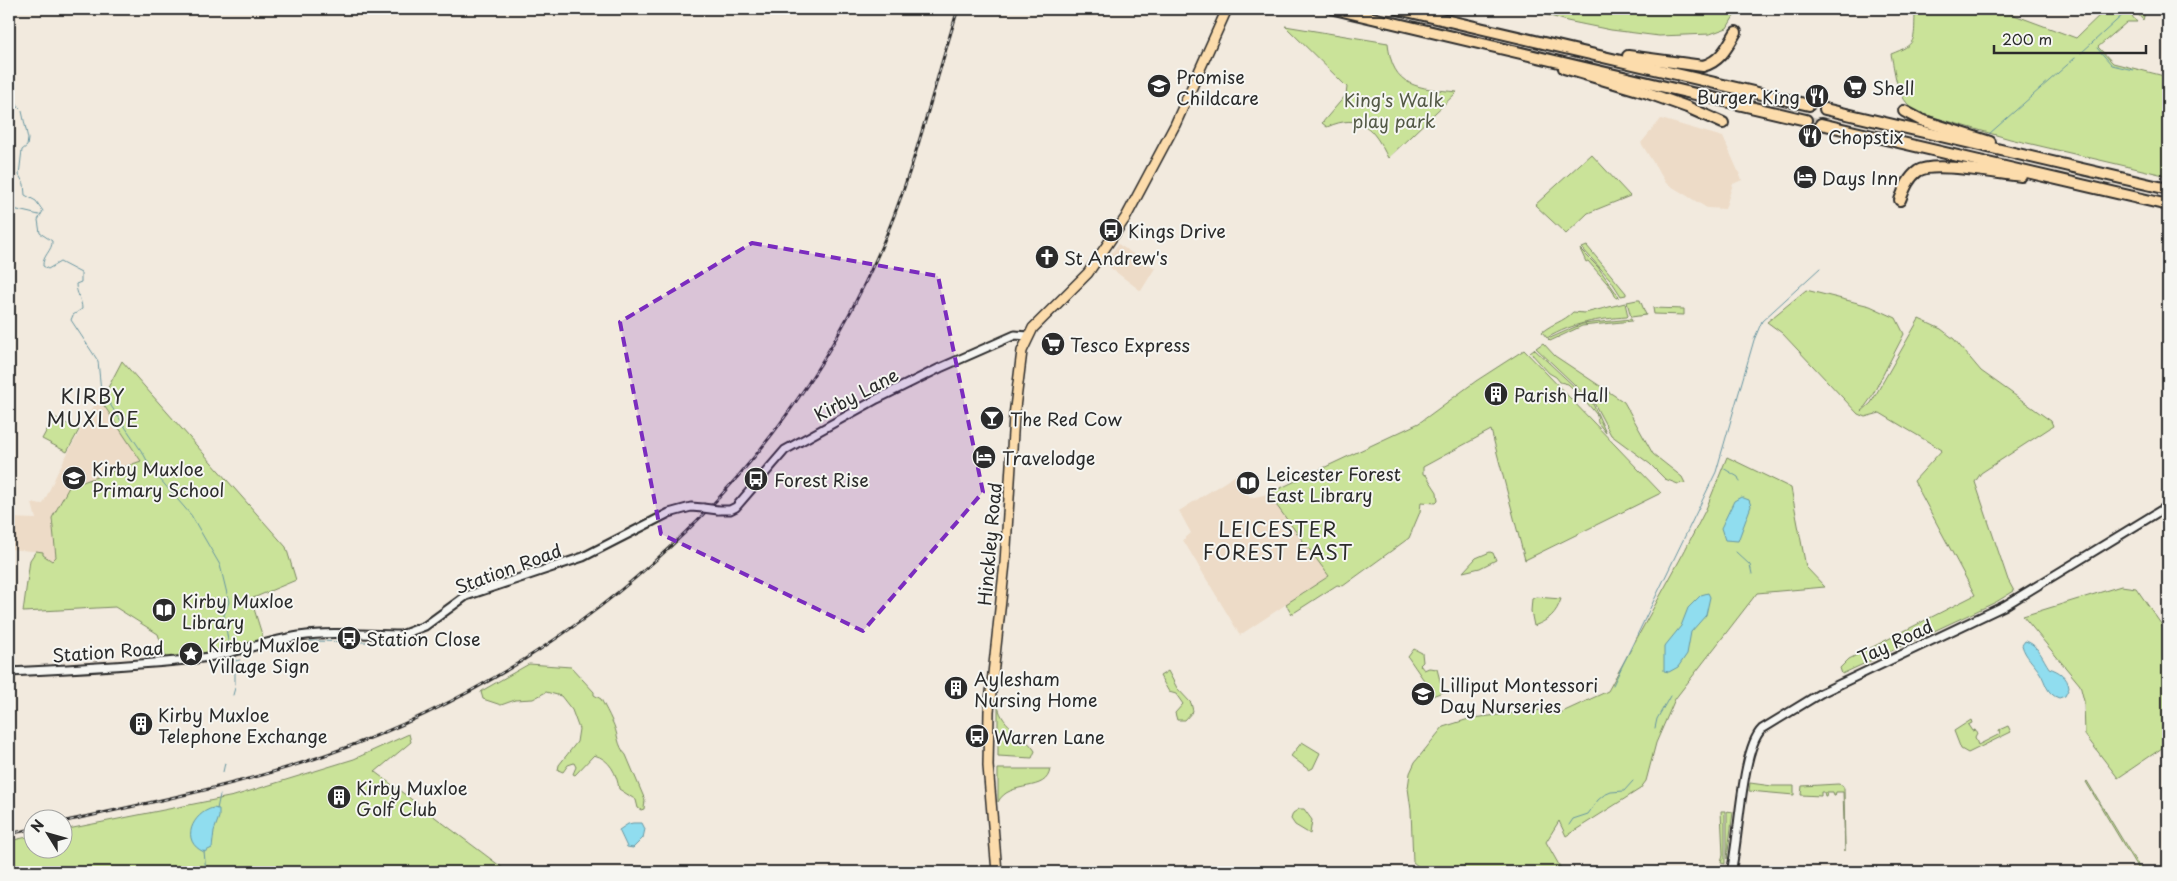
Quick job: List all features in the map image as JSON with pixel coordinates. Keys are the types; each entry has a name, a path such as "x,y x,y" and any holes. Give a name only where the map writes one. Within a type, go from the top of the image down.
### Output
{"highway":[{"path":"1334,9 1806,120"},
{"path":"1398,9 1809,105"},
{"path":"1575,50 1703,66 1719,58 1736,32"},
{"path":"1507,49 1582,75 1645,92 1695,110 1723,123"},
{"path":"1825,109 2168,189"},
{"path":"1904,111 1921,120 2041,160"},
{"path":"1821,124 2168,205"},
{"path":"1900,200 1910,178 1924,168 1972,170 2054,179"}],"main road":[{"name":"Hinckley Road","path":"997,872 988,766 990,702 1006,563 1015,402 1021,357 1028,336 1040,321 1088,274 1126,217 1171,133 1227,9"}],"street":[{"name":"Kirby Lane","path":"718,510 730,510 736,507 785,450 876,399 987,346 1015,335 1028,336"},
{"name":"Tay Road","path":"1731,872 1735,856 1744,778 1755,738 1760,730 1821,693 2004,606 2168,506"},
{"name":"Station Road","path":"9,672 79,669 196,659 223,655 288,638 320,634 401,635 425,626 466,596 583,557 669,512 691,507 718,510"}],"highlighted area":[{"path":"752,243 938,276 983,492 863,631 661,534 620,322"}],"shaded area":[{"path":"1661,119 1723,137 1742,180 1733,184 1725,209 1707,208 1666,183 1641,143"},
{"path":"1118,244 1155,268 1141,291 1104,263"},
{"name":"Kirby Muxloe Primary School","path":"101,401 141,461 69,487 52,518 56,557 52,562 43,555 43,552 9,549 9,518 36,519 32,503 43,504 59,469 96,402"},
{"path":"1236,475 1250,498 1268,494 1329,576 1240,635 1183,540 1191,533 1179,511"}],"green space":[{"path":"1527,9 1738,9 1727,28 1710,34 1659,36 1611,30 1567,21"},
{"path":"1896,9 1998,9 2076,38 2106,9 2146,9 2143,20 2135,11 2131,15 2137,22 2127,22 2098,47 2113,63 2168,77 2168,176 2010,139 1916,112 1904,100 1896,79 1891,54 1910,44 1914,36 1915,15"},
{"name":"King's Walk play park","path":"1285,26 1388,43 1395,69 1409,83 1419,87 1457,92 1388,158 1372,131 1365,126 1349,121 1327,127 1322,123 1346,95 1347,87"},
{"path":"1591,154 1630,196 1588,213 1566,234 1535,205"},
{"path":"1587,246 1626,295 1621,296 1610,279 1582,248"},
{"path":"1580,249 1598,267 1619,297 1616,298 1612,289 1588,261 1586,262"},
{"path":"1806,290 1870,306 1896,318 1904,334 1871,398 1861,412 1871,403 1919,319 1941,329 1954,339 1981,371 2051,421 2053,426 1981,473 1975,482 2008,580 2014,591 1996,602 1842,674 1840,668 1849,659 1975,595 1914,481 1942,450 1880,413 1865,417 1858,414 1782,333 1767,322"},
{"path":"1640,300 1646,315 1631,317 1627,302"},
{"path":"1625,303 1627,317 1586,323 1566,329 1547,338 1542,332 1573,312 1585,313"},
{"path":"1653,308 1684,309 1684,315 1654,314"},
{"path":"1631,319 1632,321 1582,326 1550,341 1548,339 1582,324"},
{"path":"1543,343 1555,356 1624,402 1653,454 1682,477 1685,483 1678,484 1665,479 1650,464 1611,435 1594,403 1536,348"},
{"path":"1534,349 1593,404 1606,433 1598,423 1597,415 1583,398 1568,384 1560,382 1549,373 1530,352"},
{"path":"1524,350 1661,493 1525,560 1491,430 1423,467 1423,474 1426,475 1437,492 1438,501 1436,503 1421,502 1420,512 1409,538 1343,586 1337,585 1292,614 1286,604 1329,576 1268,494 1419,423 1476,381"},
{"path":"122,361 286,547 296,580 251,599 264,641 167,661 158,634 115,607 23,612 30,560 36,551 43,552 43,555 52,561 56,557 52,518 69,487 141,461 101,401"},
{"path":"54,417 79,430 67,452 42,439"},
{"path":"1727,457 1791,488 1806,567 1825,587 1757,593 1675,699 1656,743 1646,781 1640,789 1566,836 1559,821 1546,842 1563,872 1425,872 1413,862 1411,810 1408,788 1410,773 1415,762 1443,727 1472,718 1558,708 1558,714 1608,691 1706,509"},
{"path":"1490,552 1493,553 1496,560 1480,568 1463,572 1476,558"},
{"path":"2121,586 2136,588 2168,634 2168,744 2118,778 2085,735 2084,701 2080,685 2023,616"},
{"path":"1536,597 1561,599 1557,609 1551,616 1534,626 1531,611 1532,599"},
{"path":"1414,649 1422,653 1423,662 1420,665 1424,670 1429,668 1437,669 1443,692 1432,696 1430,689 1408,657"},
{"path":"529,664 571,667 594,692 594,695 601,699 614,725 621,747 645,800 644,809 638,808 636,800 619,789 612,768 600,757 594,755 575,775 573,774 576,767 574,763 568,765 563,772 558,770 559,765 577,742 579,729 572,710 561,696 546,692 533,699 515,700 501,705 483,699 481,692"},
{"path":"1168,671 1177,688 1191,703 1193,711 1185,720 1177,720 1175,713 1183,704 1176,694 1169,692 1160,676"},
{"path":"998,706 1004,720 1035,751 1032,758 998,756"},
{"path":"1971,720 1972,723 1968,725 1972,731 1975,730 1977,733 1975,737 1978,745 2000,734 1999,730 2008,726 2011,732 1968,753 1961,749 1954,731"},
{"name":"Kirby Muxloe Golf Club","path":"409,734 411,742 375,772 508,872 9,872 9,841 22,838 22,858 72,858 72,828 234,796 354,759"},
{"path":"1302,742 1320,753 1313,768 1309,770 1291,756"},
{"path":"998,769 1050,769 1047,777 1042,781 1011,791 998,802"},
{"path":"2087,781 2142,872 2140,872"},
{"path":"1750,783 1794,786 1794,795 1749,791"},
{"path":"1838,784 1844,788 1845,851 1843,792 1836,792 1835,796 1833,792 1827,792 1826,796 1824,792 1821,792 1821,796 1801,795 1802,786"},
{"path":"1299,809 1304,809 1312,820 1310,834 1295,825 1291,819 1293,813"},
{"path":"1721,811 1725,811 1725,864 1721,863 1723,855"},
{"path":"1727,811 1733,812 1727,859"}],"water":[{"path":"1741,497 1749,500 1751,506 1738,541 1725,540 1721,528 1734,501"},
{"path":"1708,593 1710,597 1706,615 1691,632 1687,654 1678,667 1669,672 1664,671 1664,647 1681,626 1688,608 1701,595"},
{"path":"2025,641 2036,648 2049,668 2065,678 2069,688 2065,696 2059,698 2051,694 2040,673 2023,649 2022,645"},
{"path":"213,808 219,809 219,817 214,831 212,848 204,852 196,847 192,841 192,828 200,815"},
{"path":"633,823 642,823 645,829 643,838 633,848 627,847 619,830"}],"waterway":[{"path":"2081,53 2126,12"},
{"path":"2097,48 2112,65 2133,70"},
{"path":"1989,134 2075,58"},
{"path":"9,86 18,107 22,111 28,139 27,146 22,150 19,175 24,184 25,195 36,201 43,211 38,220 40,233 52,241 43,266 48,269 60,262 81,273 81,282 76,284 82,309 73,315 71,320 98,361 101,391 152,470 191,515 220,565 229,602 224,615 229,647"},
{"path":"9,208 39,215"},
{"path":"1613,685 1716,472 1754,340 1762,321 1820,268"},
{"path":"1723,468 1738,477 1740,482"},
{"path":"1736,552 1750,565 1752,574"},
{"path":"310,641 367,642"},
{"path":"235,659 235,661 240,660"},
{"path":"235,668 235,684"},
{"path":"233,695 235,688"},
{"path":"1655,728 1657,719 1670,696"},
{"path":"223,772 225,763"},
{"path":"1569,825 1573,819 1588,814 1604,795 1611,792 1624,791 1633,781"},
{"path":"217,809 220,795"},
{"path":"204,851 206,872"}],"tunnel":[{"path":"1806,120 1821,124"}],"railway":[{"path":"72,820 263,775 328,754 417,718 501,674 580,621 654,562 721,495 781,422 833,342 877,257 890,227 912,165 958,9"},
{"path":"9,834 22,831"}],"place":[{"name":"Promise Childcare","path":"1159,86"},
{"name":"Shell","path":"1855,87"},
{"name":"Burger King","path":"1817,96"},
{"name":"Chopstix","path":"1810,136"},
{"name":"Days Inn","path":"1805,177"},
{"name":"Kings Drive","path":"1111,230"},
{"name":"St Andrew's","path":"1047,257"},
{"name":"Tesco Express","path":"1053,344"},
{"name":"Parish Hall","path":"1496,394"},
{"name":"The Red Cow","path":"992,418"},
{"name":"Travelodge","path":"984,457"},
{"name":"Kirby Muxloe Primary School","path":"74,478"},
{"name":"Forest Rise","path":"756,479"},
{"name":"Leicester Forest East Library","path":"1248,483"},
{"name":"Kirby Muxloe Library","path":"164,610"},
{"name":"Station Close","path":"349,638"},
{"name":"Kirby Muxloe Village Sign","path":"191,654"},
{"name":"Aylesham Nursing Home","path":"956,688"},
{"name":"Lilliput Montessori Day Nurseries","path":"1423,694"},
{"name":"Kirby Muxloe Telephone Exchange","path":"141,724"},
{"name":"Warren Lane","path":"977,736"},
{"name":"Kirby Muxloe Golf Club","path":"339,797"}],"district":[{"name":"KIRBY MUXLOE","path":"93,408"},
{"name":"LEICESTER FOREST EAST","path":"1278,540"}]}
